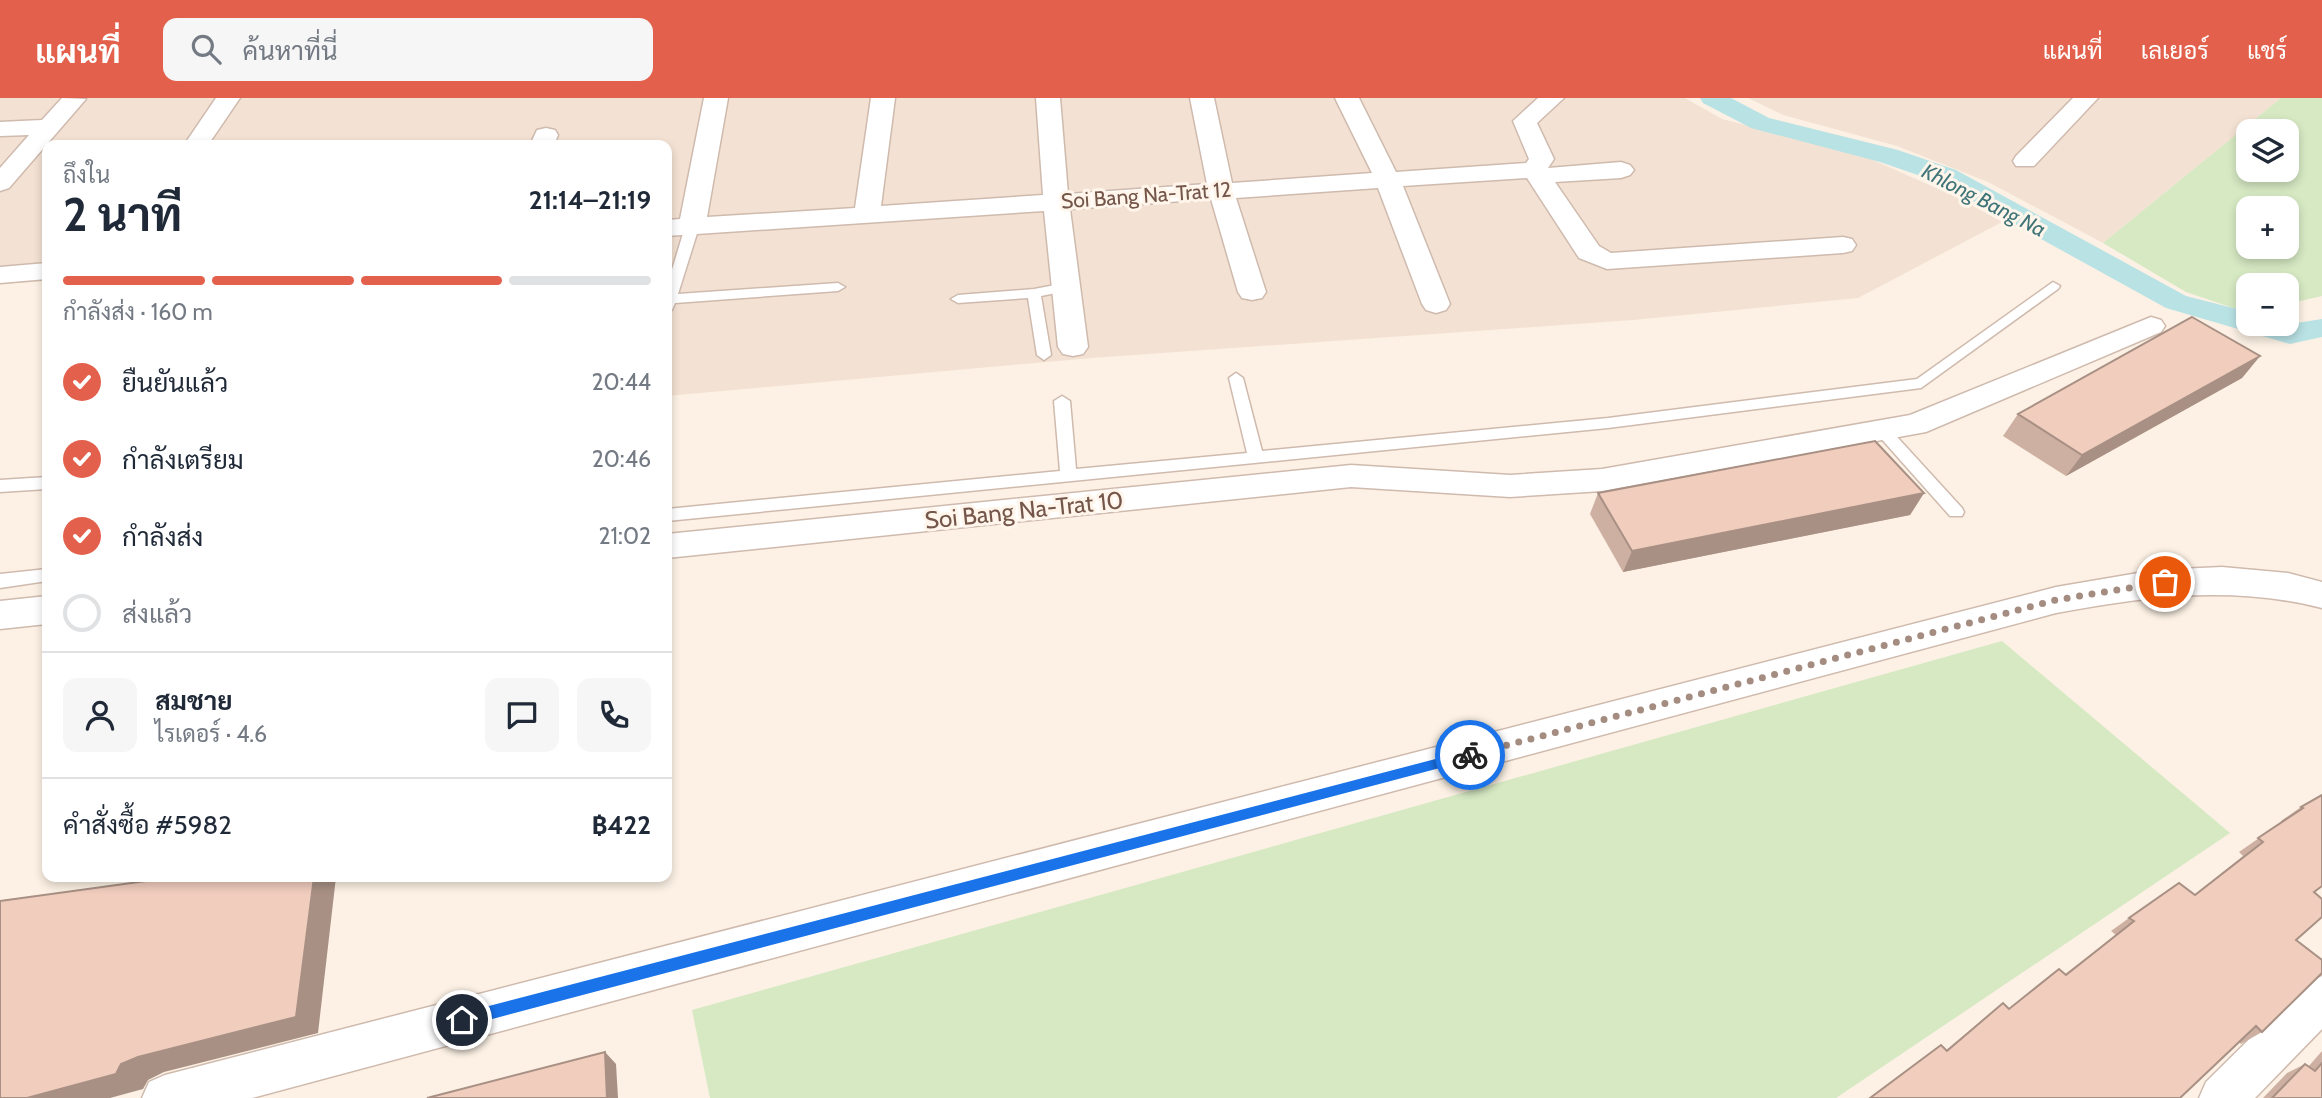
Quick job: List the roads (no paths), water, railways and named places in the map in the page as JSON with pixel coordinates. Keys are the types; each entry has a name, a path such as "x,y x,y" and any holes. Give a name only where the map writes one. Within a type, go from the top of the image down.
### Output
{"street":[{"path":"199,140 228,98"},
{"path":"679,228 716,98"},
{"path":"867,214 883,98"},
{"path":"1048,98 1056,201 1073,347"},
{"path":"1202,98 1221,189 1252,292"},
{"path":"1347,98 1387,179 1436,304"},
{"path":"1510,98 1525,121 1542,159 1536,173 1589,251 1607,261 1843,245"},
{"path":"1525,121 1552,98"},
{"path":"2025,161 2086,98"},
{"path":"0,183 74,99"},
{"path":"0,130 50,127"},
{"name":"Soi Bang Na-Trat 12","path":"679,228 1221,189 1387,179 1621,170"},
{"path":"0,275 42,271"},
{"name":"Soi Bang Na-Trat 10","path":"672,546 1351,476 1510,486 1602,480 1915,425 2151,326"},
{"path":"165,1098 2056,600 2144,583 2237,578 2284,583 2322,595"},
{"path":"0,615 42,611"},
{"path":"2222,1098 2322,998"}],"lane":[{"path":"672,276 679,228"},
{"path":"958,299 1034,293 1066,286"},
{"path":"672,514 1620,421 1921,383 2053,286"},
{"path":"672,303 838,287"},
{"path":"1034,293 1044,355"},
{"path":"1236,378 1256,457"},
{"path":"1062,401 1068,475"},
{"path":"1883,431 1956,512"},
{"path":"0,486 42,483"},
{"path":"0,581 42,577"}],"waterway":[{"name":"Khlong Bang Na","path":"1712,98 1760,123 1889,156 1947,176 2176,302 2236,318"},
{"name":"Khlong Bang Na","path":"2299,332 2322,328"}]}
